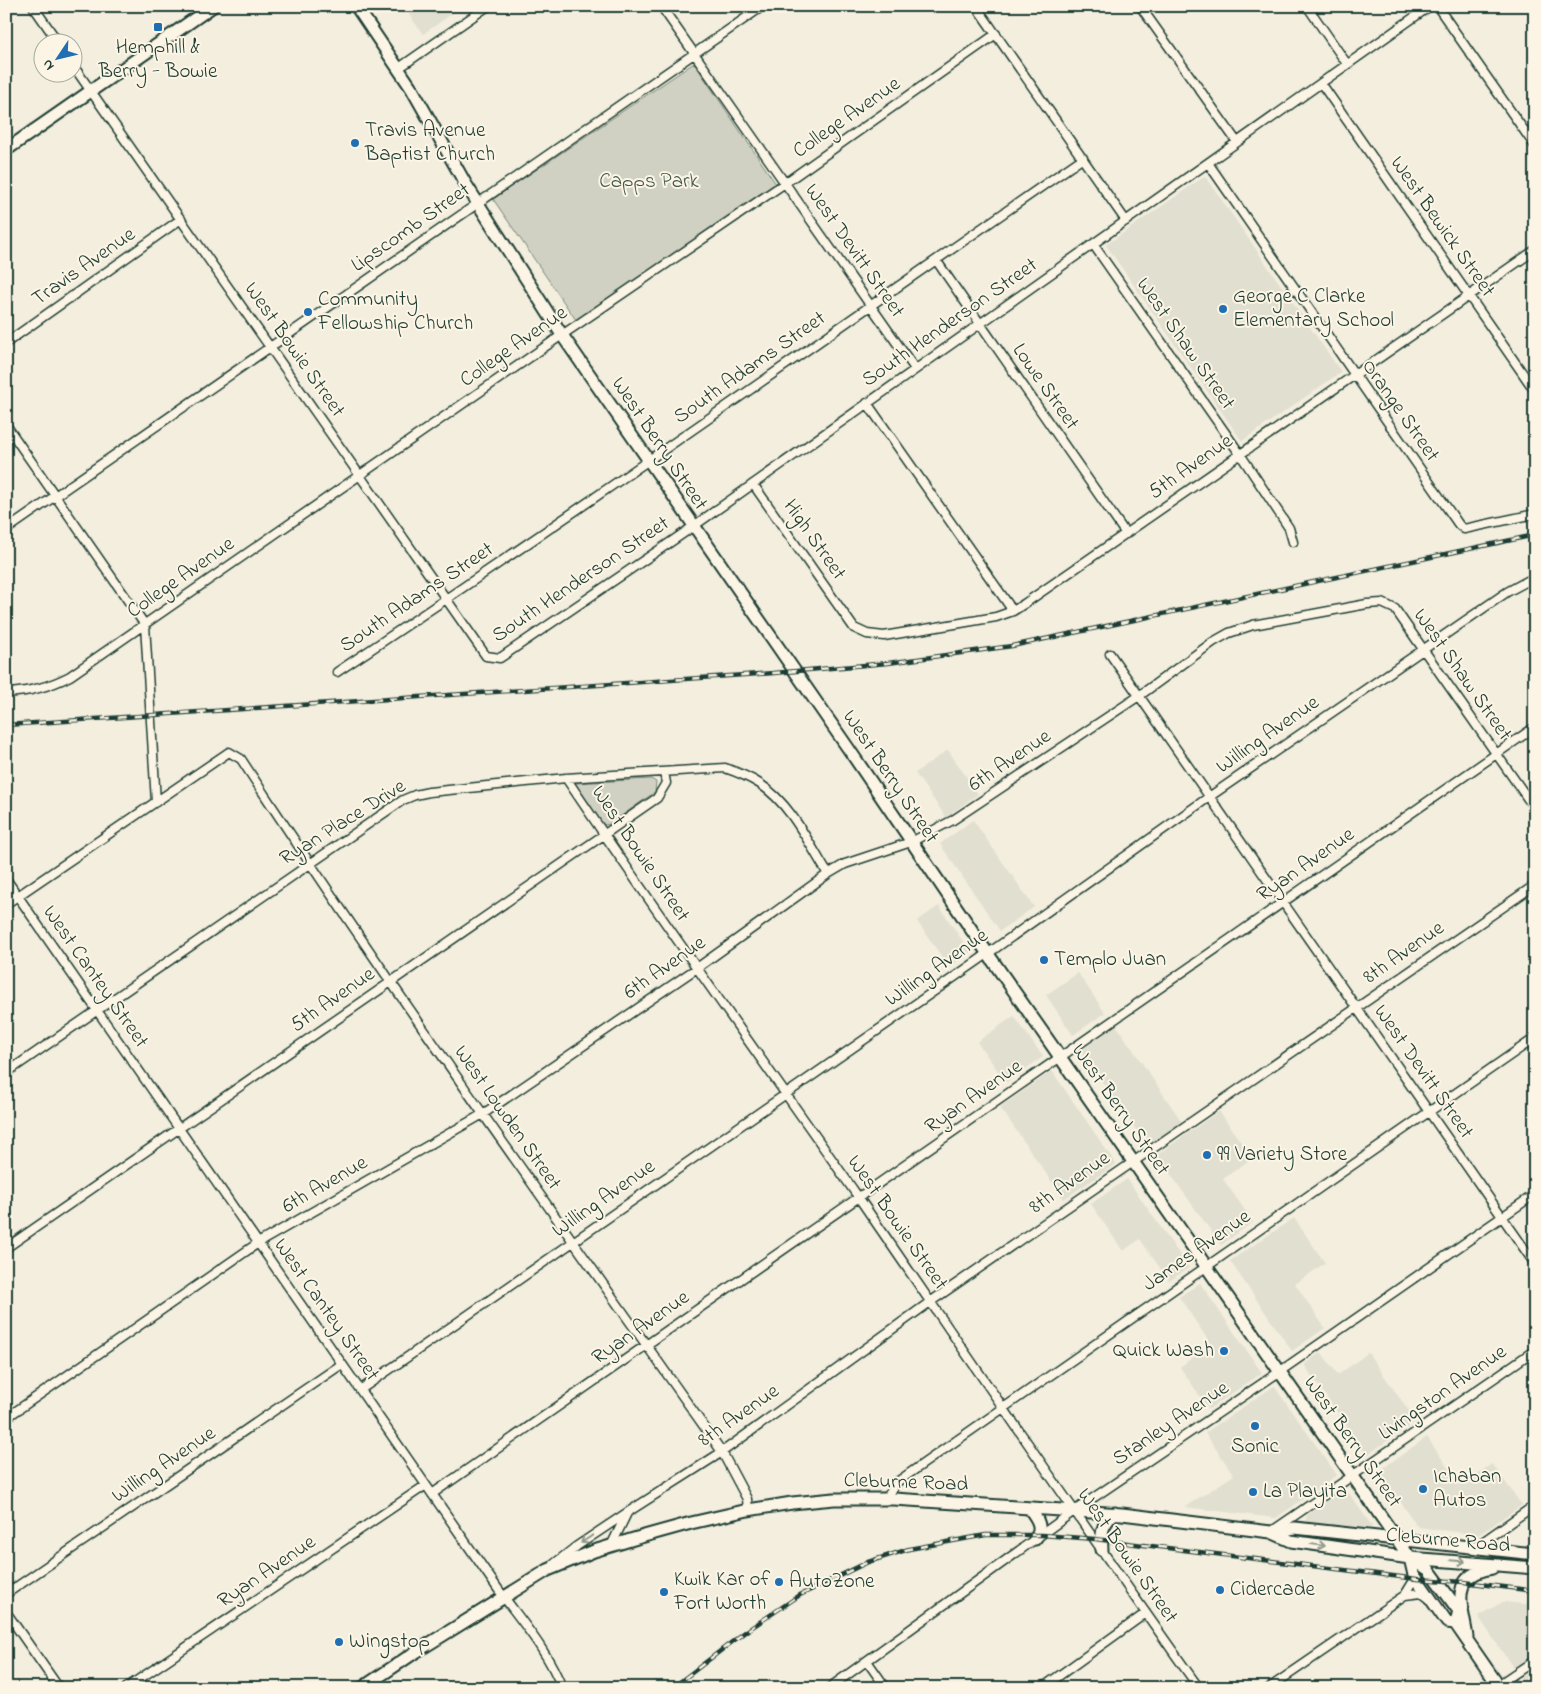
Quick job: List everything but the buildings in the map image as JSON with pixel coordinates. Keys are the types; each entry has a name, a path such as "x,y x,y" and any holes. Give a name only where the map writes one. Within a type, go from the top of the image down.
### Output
{"main road":[{"path":"6,150 214,6"},
{"name":"West Berry Street","path":"356,6 399,68 477,203 562,335 1060,1058 1410,1558 1414,1575 1433,1603 1447,1622 1455,1623 1498,1687"},
{"name":"Cleburne Road","path":"548,1570 594,1551 691,1523 748,1510 825,1500 886,1499 1114,1513 1271,1532 1295,1528 1535,1554"},
{"path":"1029,1508 1040,1526 1039,1535 1036,1539"},
{"path":"1102,1550 1102,1528 1114,1513"},
{"name":"Cleburne Road","path":"1271,1532 1291,1541 1410,1558 1535,1568"},
{"name":"West Berry Street","path":"1410,1558 1427,1567 1442,1588 1458,1612 1455,1623"},
{"path":"1468,1642 1462,1592 1464,1582 1472,1573 1479,1570 1504,1565"},
{"name":"8th Avenue","path":"362,1688 503,1596 548,1570"}],"street":[{"path":"33,6 51,32"},
{"path":"399,68 488,6"},
{"name":"West Devitt Street","path":"661,6 915,369"},
{"name":"Lipscomb Street","path":"6,530 763,6"},
{"path":"976,6 1126,221"},
{"path":"1140,6 1237,142"},
{"path":"1307,6 1347,64"},
{"name":"South Henderson Street","path":"486,656 500,658 693,526 1430,6"},
{"path":"1437,6 1535,146"},
{"name":"College Avenue","path":"6,693 21,692 70,676 785,183 996,34"},
{"name":"West Bowie Street","path":"82,78 486,656"},
{"name":"West Bewick Street","path":"1321,83 1535,391"},
{"name":"South Adams Street","path":"337,672 446,600 648,461 1083,158"},
{"name":"Orange Street","path":"1208,163 1454,519 1464,530 1535,514"},
{"name":"Travis Avenue","path":"6,343 181,219"},
{"name":"West Shaw Street","path":"1093,244 1240,454 1289,528 1293,542"},
{"name":"5th Avenue","path":"846,616 854,628 867,634 884,636 996,618 1013,611 1535,250"},
{"name":"Lowe Street","path":"936,260 1126,534"},
{"path":"867,403 1013,611"},
{"path":"6,424 145,624 156,802 6,904"},
{"name":"High Street","path":"753,484 846,616"},
{"name":"Willing Avenue","path":"360,1390 988,954 1209,797 1506,592 1535,576"},
{"name":"West Shaw Street","path":"1366,604 1382,603 1395,608 1535,810"},
{"name":"6th Avenue","path":"6,1418 258,1243 483,1114 697,968 828,874 844,864 911,842 953,820 1139,696 1213,642 1229,633 1253,625 1366,604"},
{"name":"West Devitt Street","path":"1110,654 1535,1264"},
{"name":"Ryan Avenue","path":"432,1494 1535,727"},
{"name":"West Lowden Street","path":"156,802 229,752 241,759 309,864 390,982 722,1452 747,1499 748,1510"},
{"name":"Ryan Place Drive","path":"6,1073 403,800 415,795 566,778 725,768 745,775 761,784 776,798 790,815 828,874"},
{"name":"5th Avenue","path":"6,1248 656,798 666,783 664,772"},
{"name":"West Bowie Street","path":"566,778 859,1198 1002,1408 1199,1688"},
{"name":"West Cantey Street","path":"6,879 555,1669 562,1688"},
{"name":"8th Avenue","path":"548,1570 577,1546 722,1452 930,1302 1535,885"},
{"name":"James Avenue","path":"886,1499 898,1482 1002,1408 1535,1038"},
{"name":"Stanley Avenue","path":"829,1688 1074,1511 1280,1372 1535,1194"},
{"name":"Livingston Avenue","path":"1271,1532 1535,1350"},
{"name":"Willing Avenue","path":"6,1594 342,1364"},
{"name":"Ryan Avenue","path":"126,1688 426,1485"},
{"path":"1474,1548 1535,1505"},
{"path":"611,1546 628,1512"},
{"path":"1405,1595 1414,1575"},
{"path":"1268,1688 1405,1595 1421,1593 1433,1603"},
{"path":"6,1612 59,1688"},
{"path":"1042,1688 1146,1614"},
{"path":"1498,1687 1535,1660"},
{"path":"867,1661 886,1688"}],"shaded area":[{"path":"403,6 463,6 423,34"},
{"name":"George C Clarke Elementary School","path":"1205,176 1341,372 1242,441 1106,245"},
{"path":"948,750 978,794 946,817 915,773"},
{"path":"973,820 1034,907 1000,931 940,844"},
{"path":"939,906 970,952 949,967 917,921"},
{"path":"1078,973 1105,1013 1073,1035 1046,995"},
{"path":"1014,1016 1043,1057 1006,1082 977,1042"},
{"path":"1116,1025 1182,1122 1150,1144 1145,1142 1082,1054 1082,1050"},
{"path":"1052,1071 1116,1164 1064,1199 1000,1107"},
{"path":"1219,1111 1252,1158 1223,1179 1253,1222 1221,1245 1157,1155"},
{"path":"1127,1179 1189,1268 1169,1281 1140,1239 1123,1251 1091,1204"},
{"path":"1294,1218 1325,1263 1295,1284 1325,1328 1292,1351 1230,1261"},
{"path":"1200,1283 1262,1373 1209,1409 1180,1367 1211,1344 1179,1297"},
{"path":"1321,1352 1338,1375 1368,1353 1416,1421 1367,1455 1305,1366 1305,1364"},
{"path":"1274,1386 1337,1475 1276,1518 1185,1507 1234,1475 1205,1433"},
{"path":"1427,1437 1460,1485 1492,1464 1522,1505 1478,1535 1418,1527 1379,1471"},
{"path":"1342,1491 1348,1492 1372,1526 1369,1528 1308,1523 1306,1520 1307,1515"},
{"path":"1503,1602 1535,1605 1535,1688 1527,1688 1478,1616"}],"green space":[{"name":"Capps Park","path":"694,63 776,184 576,320 493,199"},
{"path":"651,779 656,782 655,792 610,824 605,825 575,783"}],"railway":[{"path":"6,725 774,673 888,663 1012,646 1535,535"},
{"path":"672,1688 745,1632 800,1595 868,1562 909,1549 986,1535 1042,1535 1095,1539 1417,1579 1464,1582 1535,1591"}],"place":[{"name":"Hemphill & Berry - Bowie","path":"158,27"},
{"name":"Travis Avenue Baptist Church","path":"355,143"},
{"name":"George C Clarke Elementary School","path":"1223,309"},
{"name":"Community Fellowship Church","path":"308,312"},
{"name":"Templo Juan","path":"1044,960"},
{"name":"99 Variety Store","path":"1207,1155"},
{"name":"Quick Wash","path":"1224,1351"},
{"name":"Sonic","path":"1255,1426"},
{"name":"Ichaban Autos","path":"1423,1489"},
{"name":"La Playita","path":"1253,1492"},
{"name":"AutoZone","path":"779,1582"},
{"name":"Cidercade","path":"1220,1590"},
{"name":"Kwik Kar of Fort Worth","path":"664,1592"},
{"name":"Wingstop","path":"339,1642"}]}
